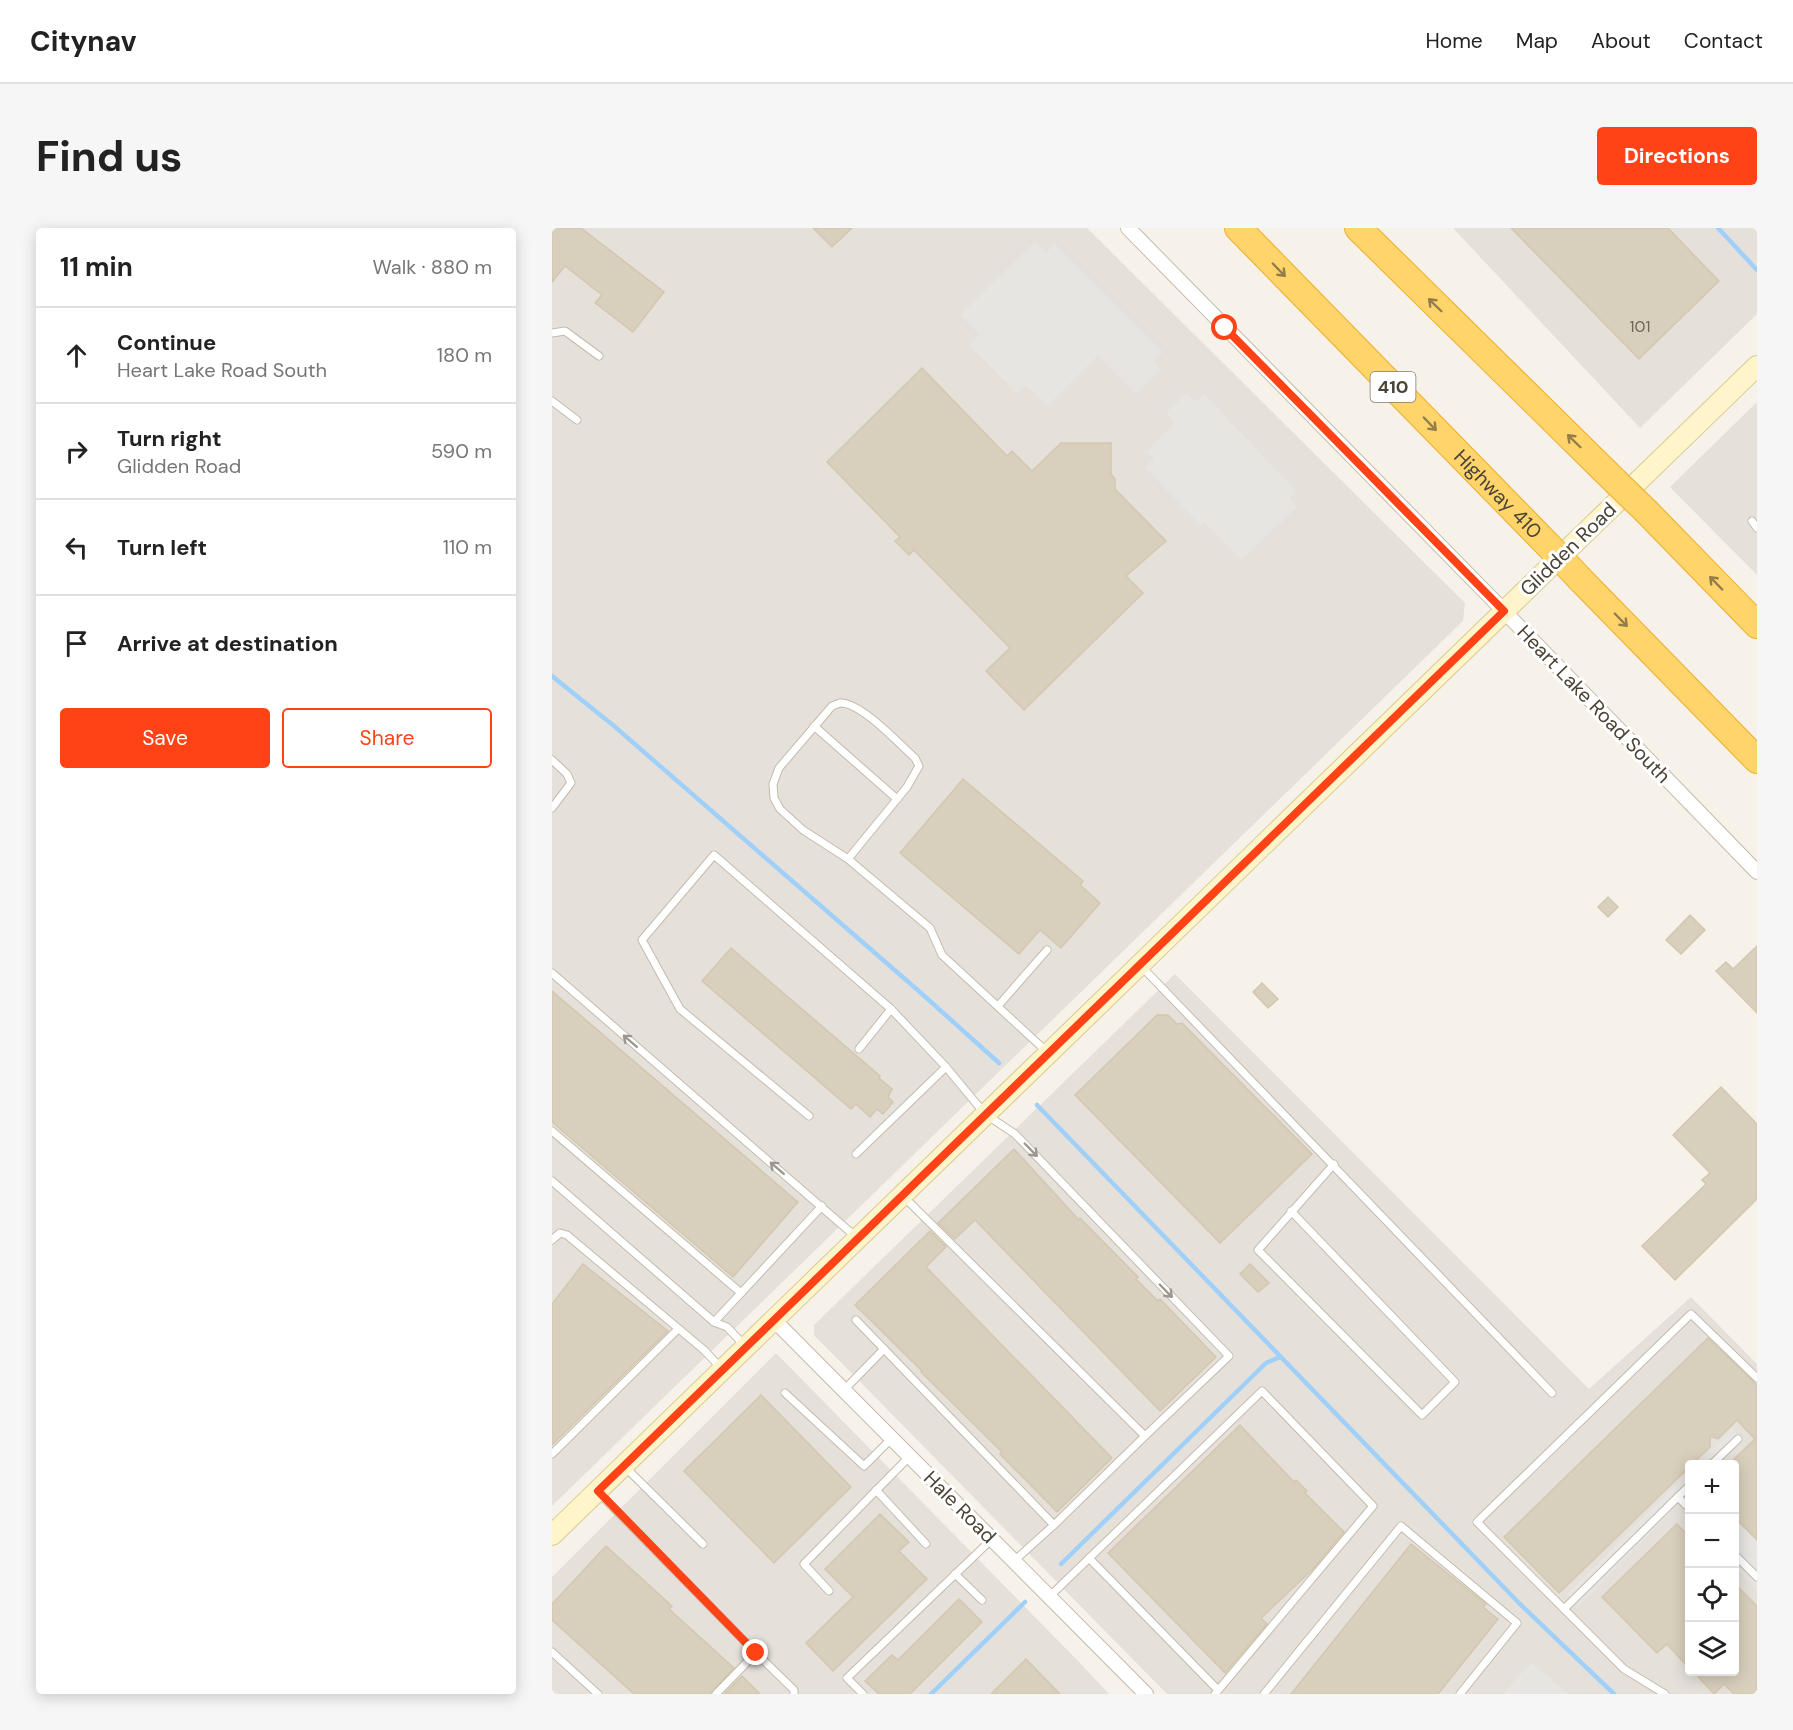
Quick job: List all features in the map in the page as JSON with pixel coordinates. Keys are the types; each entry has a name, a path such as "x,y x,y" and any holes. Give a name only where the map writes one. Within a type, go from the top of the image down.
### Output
{"highway":[{"name":"Highway 410","path":"1238,228 1757,760"},
{"path":"1358,228 1647,512 1757,625"}],"street":[{"name":"Heart Lake Road South","path":"1128,228 1757,872"},
{"name":"Glidden Road","path":"552,1535 625,1467 985,1114 1757,366"},
{"name":"Hale Road","path":"775,1321 1146,1694"}],"lane":[{"path":"552,333 565,331 599,356"},
{"path":"552,401 577,420"},
{"path":"848,858 897,800 916,774 919,766 915,758 872,719 851,705 840,703 832,706 779,768 773,784 774,798 780,808 803,830 848,858 930,928 942,955 1048,1053"},
{"path":"814,726 897,800"},
{"path":"552,760 567,774 571,783 552,808"},
{"path":"809,1116 680,1009 642,940 714,855 891,1009 946,1067 985,1114 1015,1134 1229,1356 1014,1561"},
{"path":"998,1006 1047,950"},
{"path":"1140,964 1552,1393"},
{"path":"552,973 858,1239"},
{"path":"859,1049 891,1009"},
{"path":"856,1154 946,1067"},
{"path":"552,1131 741,1293"},
{"path":"1291,1212 1455,1382 1422,1415 1258,1250 1291,1212 1334,1164"},
{"path":"552,1181 714,1322 727,1327 747,1348"},
{"path":"903,1195 1145,1436"},
{"path":"714,1322 822,1206"},
{"path":"552,1240 560,1233 567,1235 724,1370"},
{"path":"1665,1694 1624,1669 1477,1522 1691,1314 1757,1377"},
{"path":"856,1320 1054,1525"},
{"path":"552,1454 678,1329"},
{"path":"844,1390 884,1349"},
{"path":"1049,1597 1089,1558 1262,1391 1373,1506 1217,1692 1089,1558"},
{"path":"785,1393 864,1466 892,1438"},
{"path":"1716,1460 1738,1439"},
{"path":"830,1591 804,1564 910,1456"},
{"path":"625,1467 703,1544"},
{"path":"1564,1609 1685,1489"},
{"path":"876,1490 926,1544"},
{"path":"598,1491 794,1690 794,1694"},
{"path":"1678,1497 1685,1505"},
{"path":"1264,1694 1401,1526 1516,1623 1460,1694"},
{"path":"863,1694 847,1678 992,1539"},
{"path":"1739,1559 1757,1578"},
{"path":"954,1574 982,1600"},
{"path":"552,1652 598,1694"},
{"path":"716,1694 756,1653"}],"shaded area":[{"path":"552,228 1087,228 1465,603 1463,621 552,1506"},
{"path":"1453,228 1757,228 1757,314 1640,428"},
{"path":"1035,242 1046,253 1055,244 1163,352 1153,361 1161,369 1136,393 1098,355 1047,406 1026,385 1017,394 969,345 979,334 960,315"},
{"path":"1187,393 1195,402 1204,394 1296,491 1289,499 1297,507 1241,560 1204,522 1200,525 1145,467 1154,459 1147,451 1176,423 1166,413"},
{"path":"1757,402 1757,575 1670,487"},
{"path":"1175,974 1589,1389 1691,1297 1757,1364 1757,1694 1167,1694 814,1335 814,1325"},
{"path":"776,1353 1109,1694 552,1694 552,1577"},
{"path":"1732,1429 1743,1440 1723,1460 1701,1460"},
{"path":"1685,1476 1685,1498 1578,1606 1567,1594"},
{"path":"1739,1522 1757,1540 1757,1590 1739,1571"},
{"path":"1531,1663 1569,1694 1503,1694"}],"building":[{"path":"552,228 581,228 664,292 633,332 595,303 602,295 565,266 552,282"},
{"path":"813,228 852,228 832,247"},
{"path":"1511,228 1668,228 1719,281 1639,359"},
{"path":"922,368 1007,456 1012,451 1032,471 1061,443 1111,443 1111,474 1115,479 1115,489 1166,541 1126,576 1143,593 1024,710 986,671 1010,648 914,550 909,555 895,541 900,537 827,462"},
{"path":"963,779 1083,881 1080,885 1100,903 1061,948 1040,930 1019,954 900,853"},
{"path":"1608,897 1618,907 1608,917 1598,907"},
{"path":"1690,915 1705,930 1681,954 1666,940"},
{"path":"1757,946 1757,1013 1716,971 1726,962 1733,969"},
{"path":"731,948 880,1076 879,1078 892,1089 888,1097 893,1102 883,1114 877,1109 870,1117 856,1104 851,1109 702,981"},
{"path":"1262,983 1278,999 1268,1008 1253,992"},
{"path":"552,991 798,1202 733,1277 552,1122"},
{"path":"1157,1015 1168,1015 1177,1024 1182,1023 1312,1154 1220,1243 1075,1095"},
{"path":"1721,1087 1757,1124 1757,1199 1675,1280 1642,1246 1706,1184 1702,1180 1710,1173 1673,1135"},
{"path":"1014,1149 1079,1220 1080,1218 1138,1277 1136,1279 1158,1301 1160,1299 1216,1357 1160,1411 975,1220 955,1239 938,1223"},
{"path":"930,1231 946,1247 926,1267 1112,1458 1057,1512 1000,1454 1002,1452 855,1305"},
{"path":"583,1264 668,1331 552,1445 552,1304"},
{"path":"1250,1264 1269,1283 1258,1292 1240,1274"},
{"path":"1708,1338 1757,1385 1757,1540 1739,1522 1739,1460 1734,1459 1755,1439 1737,1420 1718,1439 1710,1436 1710,1447 1697,1460 1685,1460 1685,1471 1559,1593 1504,1537"},
{"path":"761,1395 851,1487 774,1563 684,1471"},
{"path":"1240,1425 1294,1482 1296,1480 1307,1491 1305,1493 1344,1532 1312,1570 1261,1618 1267,1624 1225,1673 1108,1553"},
{"path":"880,1514 909,1542 899,1551 927,1579 833,1671 806,1643 853,1597 825,1569"},
{"path":"1677,1524 1685,1533 1685,1664 1667,1644 1657,1653 1602,1597"},
{"path":"1411,1544 1486,1604 1483,1607 1498,1619 1438,1694 1291,1694"},
{"path":"606,1546 672,1606 669,1609 734,1668 710,1694 634,1694 552,1620 552,1604"},
{"path":"1739,1588 1757,1606 1757,1694 1734,1694 1724,1684 1714,1694 1698,1676 1739,1676"},
{"path":"959,1599 982,1622 910,1694 879,1694 865,1681 892,1655 898,1660"},
{"path":"1026,1659 1060,1694 991,1694"},
{"path":"742,1676 760,1694 724,1694"}],"waterway":[{"path":"1718,228 1757,270"},
{"path":"552,676 614,726 999,1063"},
{"path":"1037,1105 1520,1604 1614,1694"},
{"path":"1061,1564 1266,1363 1280,1357"},
{"path":"931,1694 1025,1602"}],"route":[{"path":"756,1653 598,1491 1504,611 1225,328"}]}
